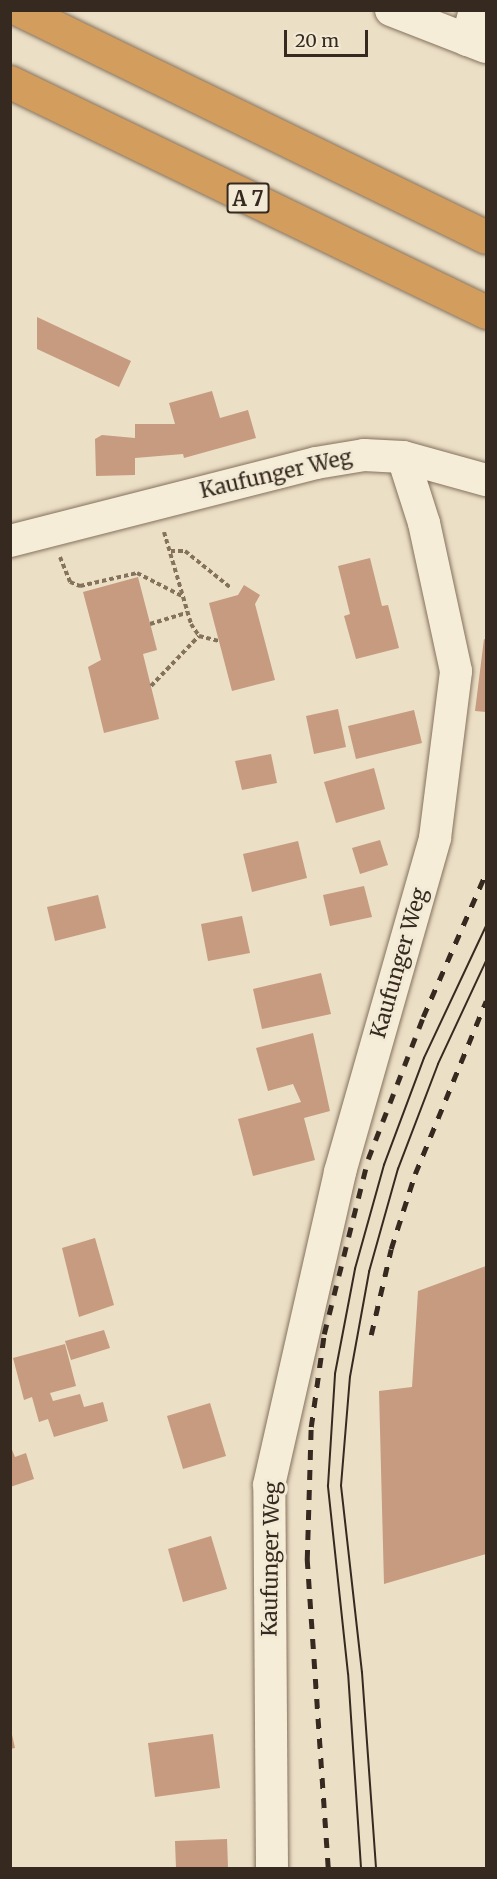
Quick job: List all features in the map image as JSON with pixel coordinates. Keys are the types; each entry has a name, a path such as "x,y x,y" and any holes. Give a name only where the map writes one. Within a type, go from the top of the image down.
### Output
{"highway":[{"path":"20,10 486,237"},
{"name":"A 7","path":"10,82 486,312"}],"street":[{"path":"391,10 477,44 475,10"},
{"name":"Kaufunger Weg","path":"10,541 316,463 364,454 403,457 424,523 456,671 435,838 340,1172 269,1485 273,1869"},
{"path":"403,457 486,480"}],"path":[{"path":"155,503 187,613 199,636 219,641"},
{"path":"49,531 70,582 81,586 137,573 182,596"},
{"path":"171,552 185,551 231,588"},
{"path":"150,624 187,613"},
{"path":"151,686 199,636"}],"building":[{"path":"37,317 131,361 119,387 37,349"},
{"path":"212,391 220,418 248,410 256,438 184,458 183,454 135,458 135,475 96,476 95,439 102,435 135,438 135,424 175,424 169,403"},
{"path":"370,558 382,606 388,605 399,648 356,659 344,616 350,614 338,566"},
{"path":"138,577 157,650 143,654 159,719 104,733 88,667 101,660 83,592"},
{"path":"244,585 260,595 255,604 275,680 232,691 209,603 238,595"},
{"path":"484,639 486,640 486,712 475,711"},
{"path":"338,709 346,747 314,754 306,716"},
{"path":"414,710 422,743 356,759 348,726"},
{"path":"271,754 277,783 242,790 235,761"},
{"path":"374,768 385,809 336,823 324,782"},
{"path":"380,840 388,865 360,874 352,848"},
{"path":"298,841 307,878 252,892 243,854"},
{"path":"364,886 372,917 330,926 323,895"},
{"path":"98,895 106,928 55,941 47,907"},
{"path":"242,916 250,953 208,961 201,924"},
{"path":"321,973 331,1014 262,1029 253,989"},
{"path":"313,1033 330,1111 304,1118 315,1160 253,1176 238,1119 301,1102 293,1084 268,1091 256,1048"},
{"path":"95,1238 114,1305 79,1317 62,1248"},
{"path":"486,1266 486,1554 384,1584 379,1391 412,1387 418,1291"},
{"path":"104,1330 110,1348 71,1360 65,1341"},
{"path":"65,1344 76,1386 50,1393 53,1401 80,1394 84,1407 103,1402 108,1421 54,1437 48,1419 39,1422 32,1397 24,1400 13,1358"},
{"path":"210,1403 226,1456 183,1469 167,1416"},
{"path":"10,1445 15,1457 26,1453 34,1479 10,1487"},
{"path":"211,1536 227,1589 183,1602 168,1549"},
{"path":"10,1726 15,1748 10,1749"},
{"path":"213,1734 220,1788 155,1797 148,1743"},
{"path":"227,1839 228,1868 176,1868 175,1841"}],"tram line":[{"path":"361,1868 348,1674 328,1486 335,1374 355,1269 384,1165 424,1058 486,926"},
{"path":"376,1868 362,1673 341,1486 350,1377 369,1272 398,1169 438,1064 486,961"}],"railway":[{"path":"328,1868 307,1560 311,1427 324,1334 368,1159 423,1017 486,873"},
{"path":"371,1335 391,1249 415,1174 486,1001"}]}
